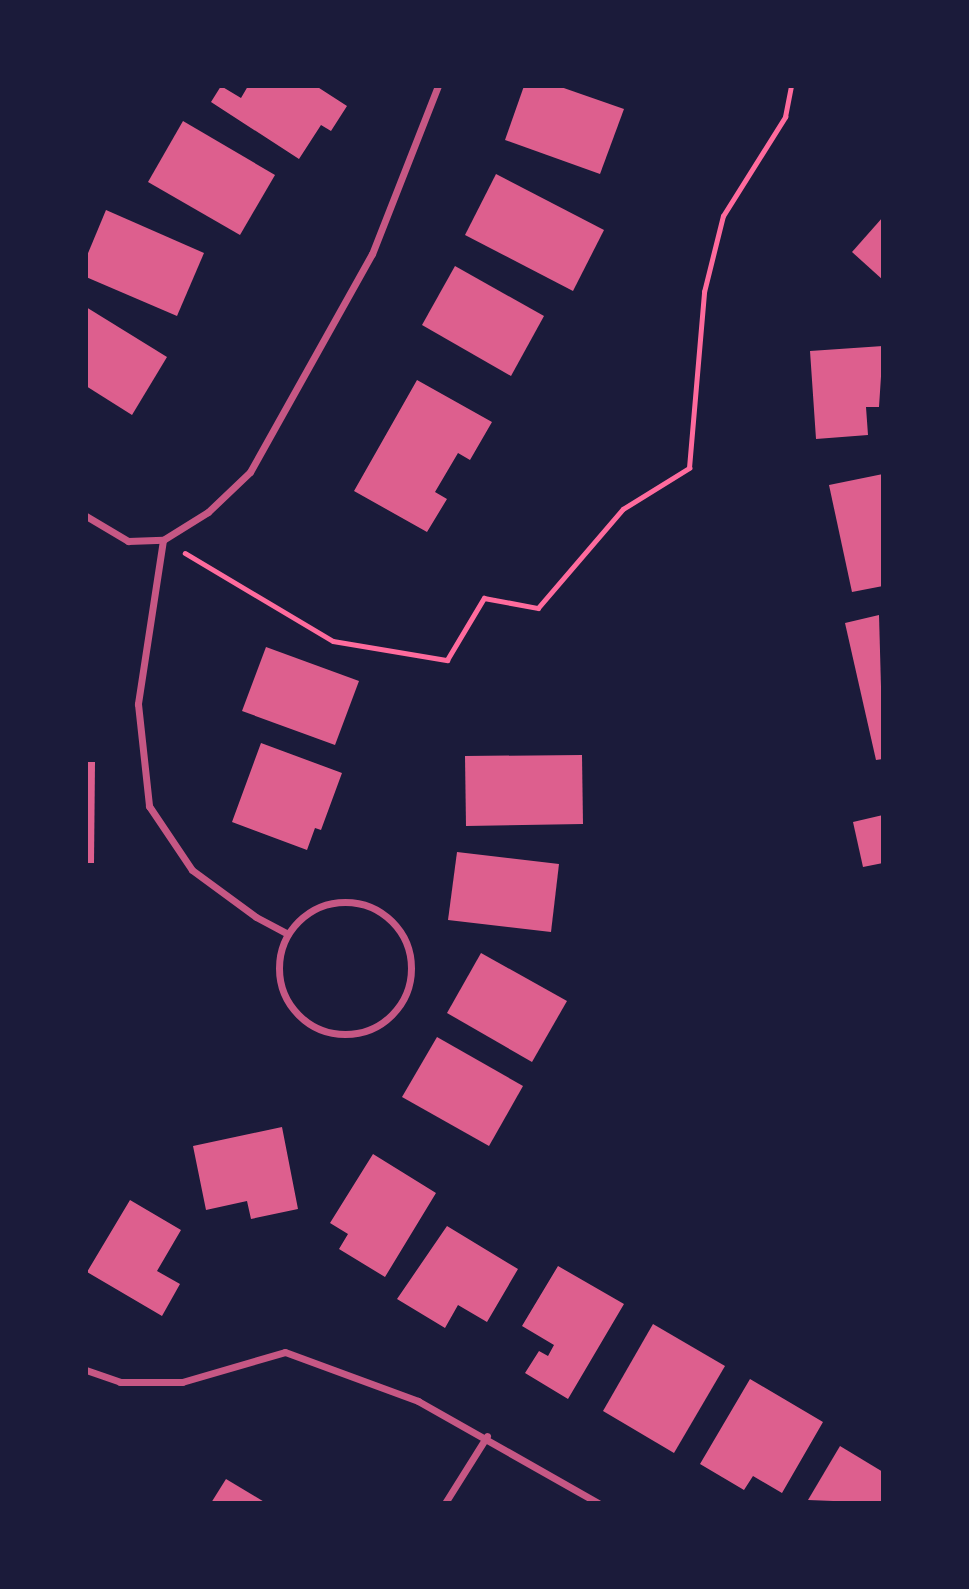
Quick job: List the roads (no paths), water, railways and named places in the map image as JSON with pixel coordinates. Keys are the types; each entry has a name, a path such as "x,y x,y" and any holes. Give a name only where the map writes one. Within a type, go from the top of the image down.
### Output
{"street":[{"path":"86,516 128,541 163,540 208,512 250,472 372,254 438,86"},
{"path":"163,540 138,704 149,806 192,870 256,918 288,934"},
{"path":"346,901 379,912 403,935 411,957 410,980 402,1002 389,1018 351,1035 311,1026 294,1012 283,994 279,963 288,934 303,916 324,905 346,901"},
{"path":"86,1370 120,1382 182,1382 285,1352 418,1401 487,1436 598,1503"},
{"path":"445,1503 487,1436"}]}
